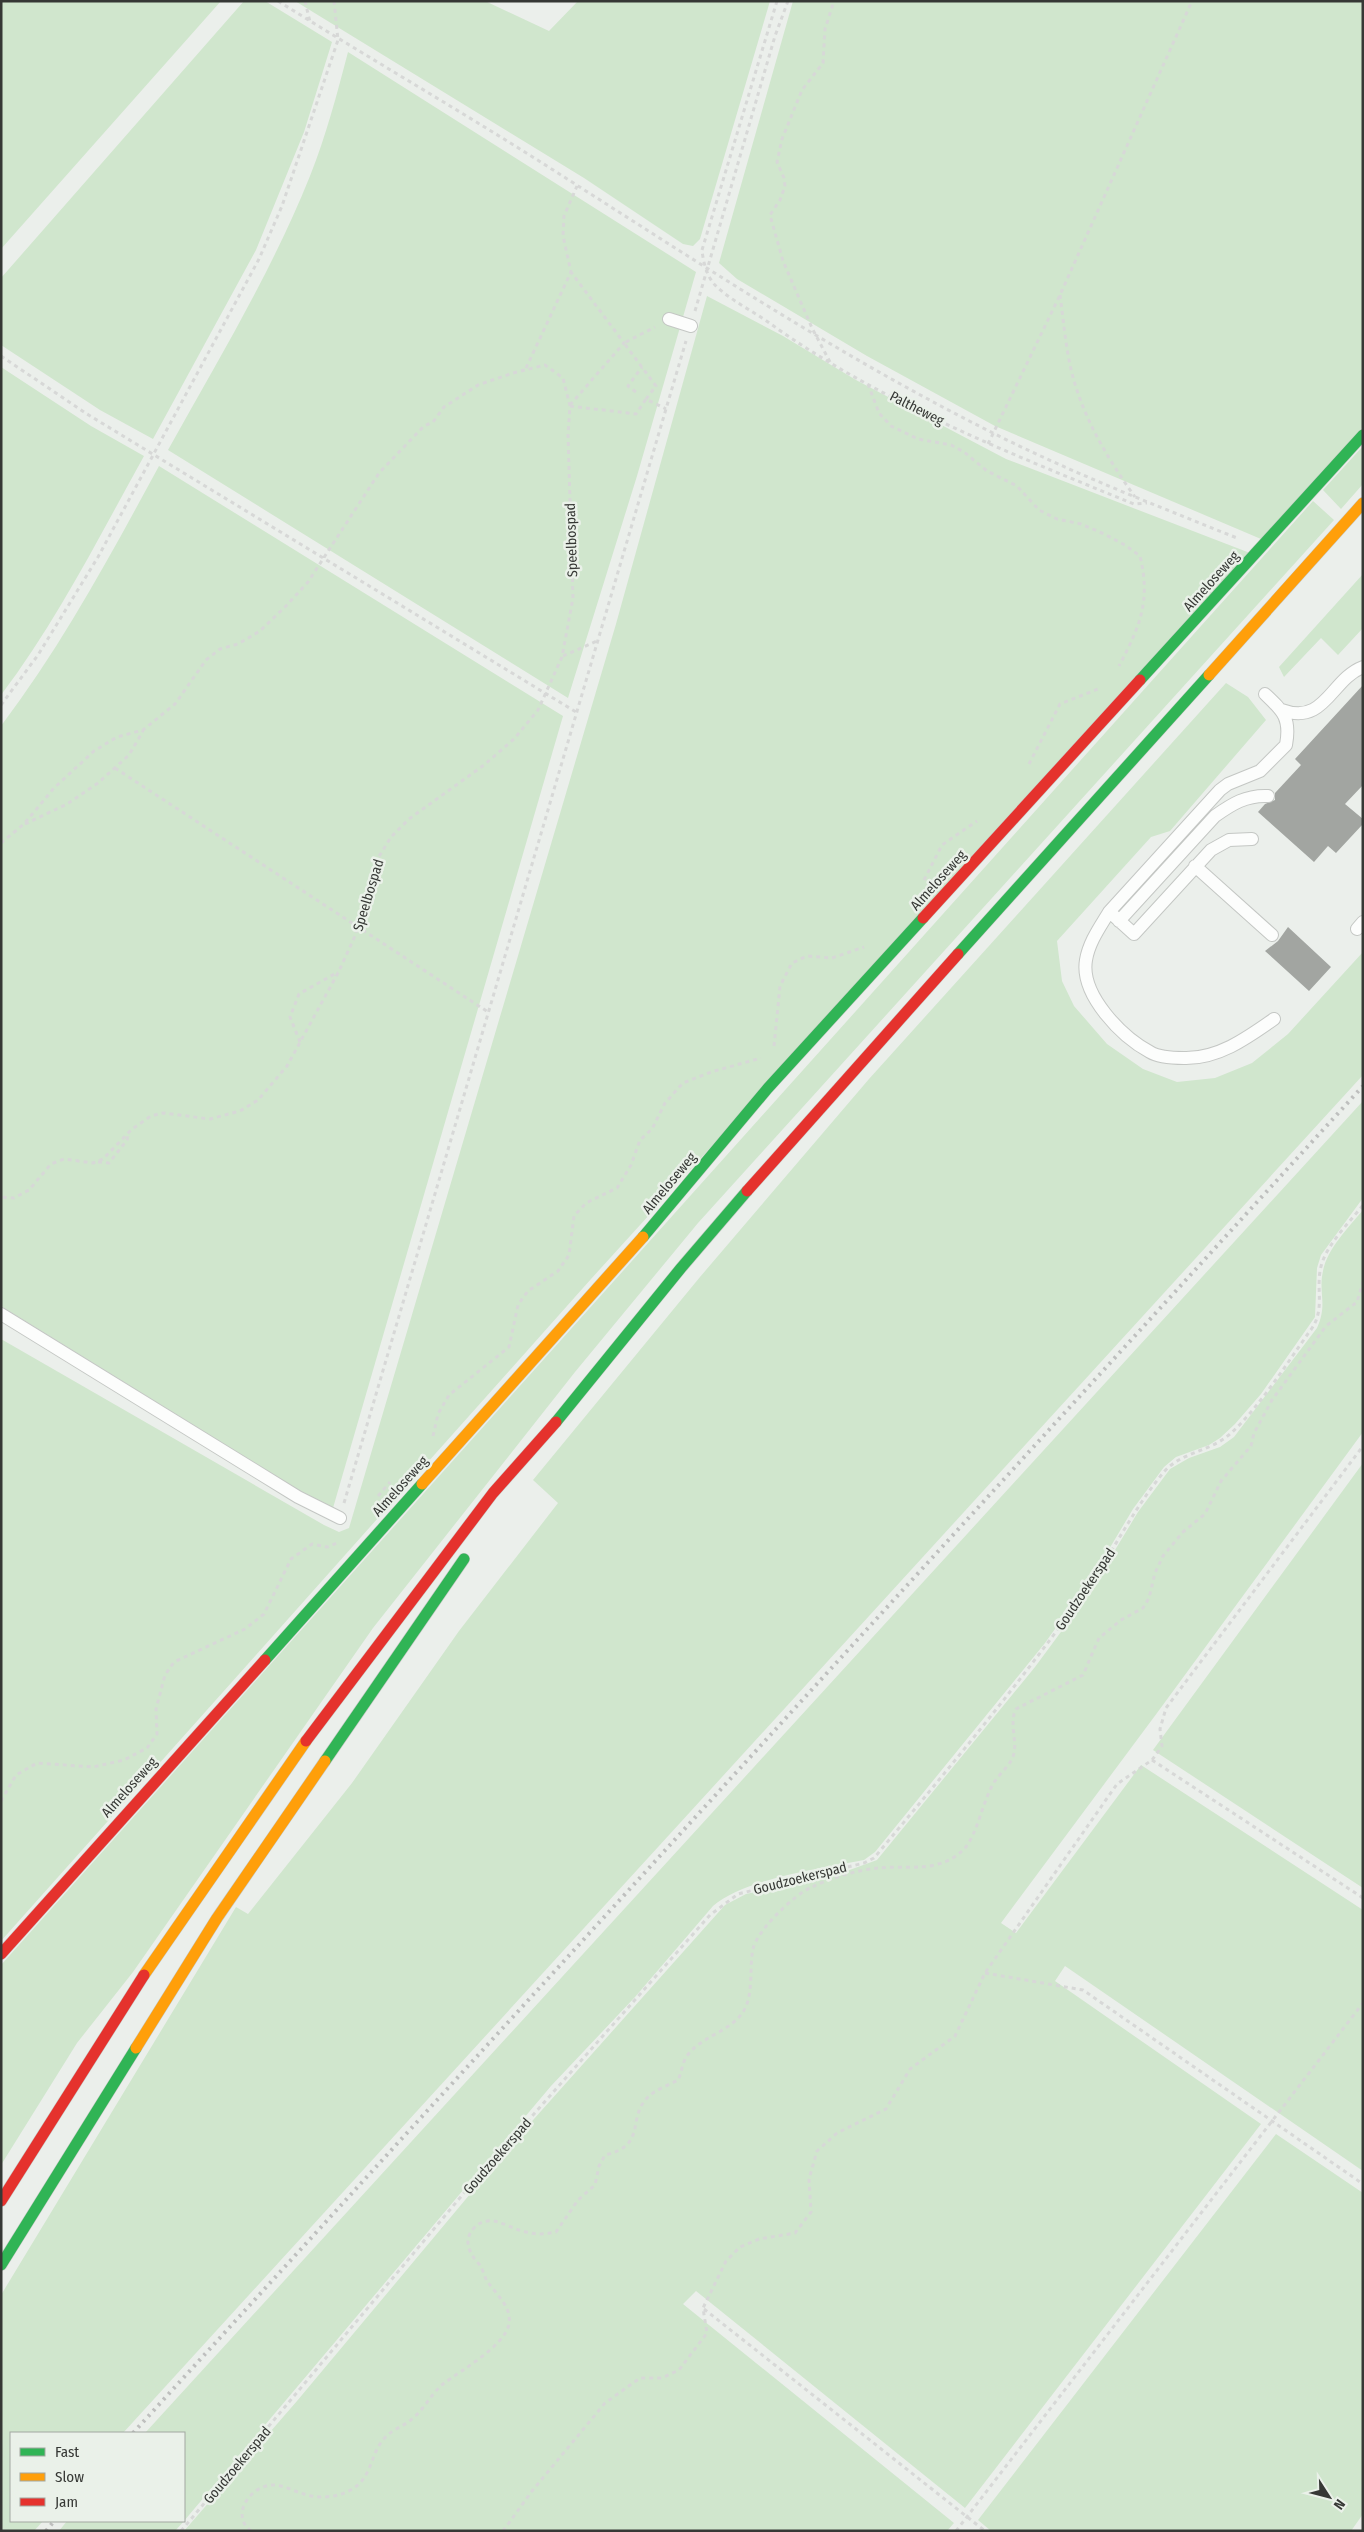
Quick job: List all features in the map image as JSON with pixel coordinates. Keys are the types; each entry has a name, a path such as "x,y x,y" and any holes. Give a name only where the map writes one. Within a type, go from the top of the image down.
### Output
{"main road":[{"name":"Almeloseweg","path":"1,1954 638,1244 768,1088 1363,435"},
{"path":"1,2201 122,2007 308,1739 488,1500 560,1417 681,1268 803,1126 1363,504"},
{"path":"515,1485 560,1417"},
{"path":"1,2265 216,1918 473,1547"}],"lane":[{"path":"669,319 691,326"},
{"path":"1282,710 1295,715 1313,710 1323,703 1358,669 1363,660"},
{"path":"1265,694 1282,710 1288,723 1286,745 1260,771 1228,784 1220,790 1109,912 1094,935 1085,961 1088,988 1106,1014 1129,1038 1152,1054 1185,1058 1214,1054 1245,1040 1274,1020"},
{"path":"1119,921 1216,816 1230,805 1252,796 1268,796"},
{"path":"1109,912 1134,934 1211,850 1229,840 1252,839"},
{"path":"1195,866 1272,935"},
{"path":"1,1314 298,1497 340,1518"}],"path":[{"path":"278,1 708,270"},
{"path":"305,1 310,22"},
{"path":"1,705 38,655 93,565 259,259 302,152 338,40 334,1"},
{"name":"Paltheweg","path":"777,1 702,250 714,284 831,363 868,384 988,444 1134,504 1150,503"},
{"path":"340,1518 597,640 708,270 775,36 788,1"},
{"path":"831,363 812,328 783,261 770,215 780,200 785,186 784,178 777,162 782,139 802,90 823,63 825,29 834,1"},
{"path":"988,444 1060,295 1192,1"},
{"path":"570,406 636,414 656,386 571,272 563,236 564,216 576,186"},
{"name":"Paltheweg","path":"708,270 819,338 994,434 1150,503 1262,547"},
{"path":"24,824 66,804 98,783 129,755 143,730 175,704 206,660 220,649 238,644 260,631 308,582 379,473 424,426 433,422 444,407 464,392 478,385 525,369 571,272"},
{"path":"1060,295 1069,361 1084,412 1108,459 1136,497"},
{"path":"570,406 624,343 669,319"},
{"path":"1,356 87,414 154,453 576,712"},
{"name":"Speelbospad","path":"98,1162 114,1150 142,1121 163,1114 205,1119 240,1111 258,1100 271,1087 287,1066 339,971 358,927 366,893 378,858 391,837 409,819 456,787 514,739 538,710 562,657 573,598 568,436 570,406 563,378 545,365 525,369"},
{"path":"636,392 628,386 642,367"},
{"path":"868,384 879,413 891,426 918,440 951,445 987,471 1017,486 1039,510 1057,519 1081,524 1102,533 1125,545 1140,556 1146,581 1144,602 1128,649 1115,673"},
{"path":"646,399 666,409"},
{"path":"562,657 597,640"},
{"path":"1026,769 1060,704 1102,688"},
{"path":"1,843 24,824 54,788 94,752 117,737 143,730"},
{"path":"115,768 488,1012"},
{"path":"923,881 942,845 984,815"},
{"path":"774,1049 780,986 792,963 808,956 832,958 864,947 870,942"},
{"path":"300,1042 290,1016 299,994 339,971"},
{"path":"432,1438 438,1414 449,1395 509,1347 518,1305 528,1291 558,1271 569,1255 574,1216 586,1202 617,1188 631,1165 640,1140 652,1129 665,1103 684,1083 711,1072 762,1058 768,1053"},
{"path":"1,1197 14,1198 28,1190 51,1164 64,1159 110,1163 127,1140 128,1134"},
{"name":"Goudzoekerspad","path":"181,2531 464,2193 710,1915 738,1894 864,1863 874,1858 1035,1661 1083,1595 1141,1501 1165,1470 1185,1456 1208,1450 1219,1443 1232,1433 1262,1397 1320,1314 1320,1274 1326,1253 1363,1205"},
{"path":"251,2531 244,2524 242,2514 246,2501 254,2491 272,2485 282,2486 306,2495 334,2497 352,2491 367,2474 382,2440 394,2429 409,2422 416,2416 438,2388 490,2351 507,2330 509,2318 498,2294 470,2255 468,2240 472,2230 481,2223 499,2221 525,2232 545,2234 556,2232 578,2200 595,2185 599,2166 605,2155 620,2150 633,2138 639,2110 648,2096 678,2080 682,2064 692,2050 742,2013 748,2004 754,1946 764,1930 794,1898 811,1887 876,1868 928,1867 944,1863 963,1850 970,1841 987,1795 1012,1760 1015,1742 1013,1718 1016,1708 1083,1674 1099,1638 1121,1620 1143,1608 1149,1598 1154,1573 1163,1556 1183,1532 1205,1514 1228,1470 1251,1446 1254,1433 1272,1400 1326,1326 1357,1302 1363,1282"},
{"path":"503,2531 532,2491 605,2403 640,2378 662,2378 679,2370 707,2332 703,2308 726,2261 740,2247 758,2238 795,2233 811,2212 809,2179 817,2151 837,2133 886,2110 910,2069 955,2036 985,1973 1117,1784 1152,1760 1162,1746 1160,1729 1166,1708 1363,1446"},
{"path":"377,1497 393,1478"},
{"path":"1,1801 16,1775 37,1763 93,1767 124,1760 148,1748 157,1734 156,1709 165,1674 174,1662 245,1629 264,1614 291,1560 312,1544 327,1547 340,1542"},
{"path":"1152,1760 1363,1898"},
{"path":"985,1973 1083,1990 1363,2184"},
{"path":"956,2531 1274,2121 1363,2003"},
{"path":"703,2308 985,2531"}],"green space":[{"path":"1,1 221,1 1,249"},
{"path":"244,1 265,1 332,42 304,132 256,250 153,439 100,410 1,345 1,278"},
{"path":"295,1 485,1 549,31 578,1 770,1 700,239 693,246 683,244 584,178"},
{"path":"793,1 1363,1 1363,427 1261,539 995,426 867,356 737,279 719,263"},
{"path":"348,52 696,272 637,476 568,698 168,450 244,315 295,211 321,146"},
{"path":"707,296 783,336 856,380 1006,459 1250,553 591,1279 1,1941 1,1339 324,1525 339,1532 349,1528 616,624"},
{"path":"1,367 91,426 144,456 59,608 41,638 1,695"},
{"path":"1363,446 1363,484 1341,509 1323,490"},
{"path":"159,466 563,716 333,1508 305,1494 1,1306 1,726 24,695 65,631 104,566"},
{"path":"1313,501 1334,520 698,1223 575,1372 373,1628 133,1972 77,2043 1,2165 1,1965"},
{"path":"1363,574 1363,628 1338,655 1321,638 1284,677 1279,667"},
{"path":"1226,683 1248,697 1266,720 1170,831 1151,837 1057,941 1062,981 1074,1006 1107,1044 1143,1069 1177,1082 1215,1078 1252,1063 1288,1034 1363,952 1363,1075 124,2432 10,2432 10,2522 42,2522 34,2531 1,2531 1,2295 236,1907 248,1914 352,1783 459,1631 558,1503 533,1480 700,1277 869,1079"},
{"path":"1363,1101 1363,1198 1321,1255 1317,1268 1315,1317 1261,1394 1235,1424 1209,1445 1176,1457 1164,1467 1133,1509 1096,1571 1045,1643 875,1852 864,1860 806,1871 763,1882 727,1897 713,1906 635,1997 551,2086 185,2520 185,2432 146,2432"},
{"path":"1363,1210 1363,1432 1001,1923 1016,1933 1141,1765 1363,1910 1363,2171 1065,1966 1055,1981 1261,2124 965,2508 696,2291 683,2304 954,2523 947,2531 184,2531 297,2401 517,2138 725,1905 746,1894 833,1876 877,1860 1035,1667 1086,1598 1138,1512 1170,1469 1189,1458 1220,1447 1234,1437 1317,1328 1322,1312 1322,1279 1325,1263 1339,1239"},
{"path":"1363,1463 1363,1888 1153,1750"},
{"path":"1276,2134 1363,2193 1363,2514 1351,2531 991,2531 978,2520"},
{"path":"66,2522 183,2522 175,2531 59,2531"}],"building":[{"path":"1363,685 1363,785 1345,804 1363,819 1363,824 1336,853 1328,846 1314,862 1258,812 1265,804 1275,800 1275,793 1301,765 1295,759"},
{"path":"1288,927 1331,967 1309,991 1265,951 1278,941"}],"railway":[{"path":"134,2432 1363,1086"},
{"path":"46,2531 53,2522"}],"traffic: fast":[{"path":"1140,680 1363,435"},
{"path":"958,954 1209,675"},
{"path":"643,1237 768,1088 923,918"},
{"path":"556,1422 681,1268 747,1191"},
{"path":"265,1660 422,1484"},
{"path":"325,1761 464,1559"},
{"path":"1,2265 136,2048"}],"traffic: slow":[{"path":"1209,675 1363,503"},
{"path":"422,1484 643,1237"},
{"path":"144,1975 306,1741"},
{"path":"136,2048 217,1918 325,1761"}],"traffic: jam":[{"path":"923,918 1140,680"},
{"path":"747,1191 958,954"},
{"path":"306,1741 493,1493 556,1422"},
{"path":"1,1954 265,1660"},
{"path":"1,2201 144,1975"}]}
